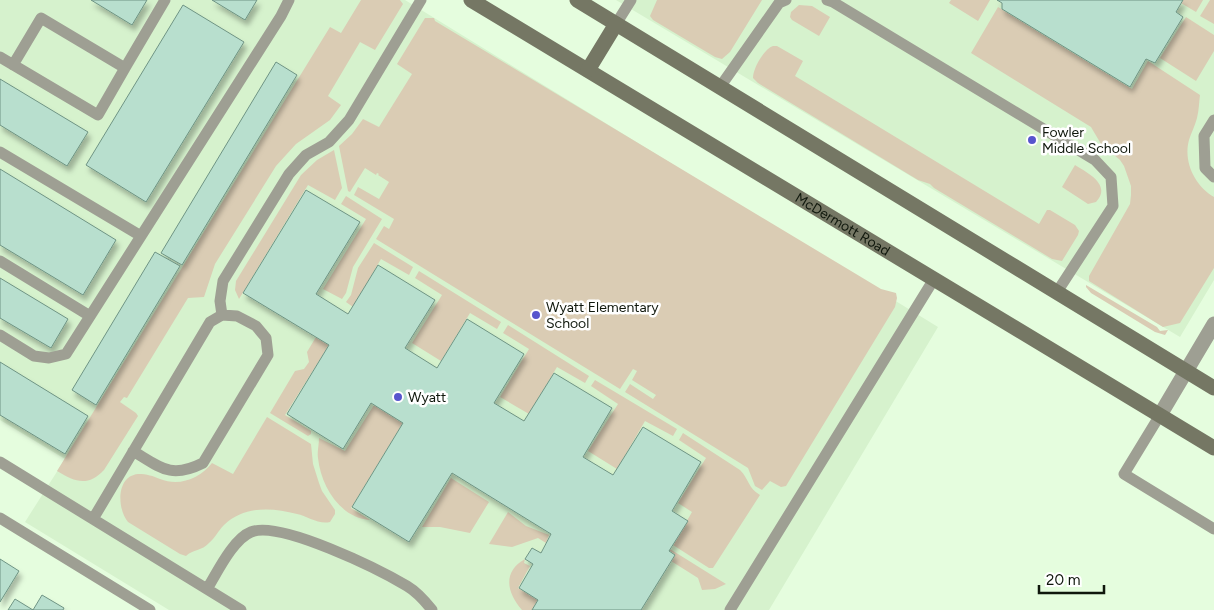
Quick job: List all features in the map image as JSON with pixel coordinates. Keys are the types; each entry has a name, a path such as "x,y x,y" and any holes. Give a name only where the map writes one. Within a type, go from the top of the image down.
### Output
{"main road":[{"name":"McDermott Road","path":"471,0 1214,448"},
{"path":"577,0 1214,388"},
{"path":"588,70 616,24"}],"street":[{"path":"1160,415 1214,324"}],"lane":[{"path":"0,57 98,115 165,0"},
{"path":"0,335 34,356 49,358 66,354 281,16 289,0"},
{"path":"222,316 220,301 222,281 289,174 306,155 329,142 349,120 421,0"},
{"path":"616,24 631,0"},
{"path":"720,87 779,3 786,0"},
{"path":"827,0 840,5 1095,160 1111,178 1113,206 1057,292"},
{"path":"13,65 41,18 126,68"},
{"path":"1214,120 1204,136 1205,168 1214,177"},
{"path":"0,152 141,236"},
{"path":"0,261 90,316"},
{"path":"730,610 934,279"},
{"path":"93,519 133,451 210,322 222,316 237,316 256,326 266,338 268,355 203,463 191,469 174,472 133,451"},
{"path":"1160,415 1124,474 1214,529"},
{"path":"0,462 241,610"},
{"path":"0,518 150,610"},
{"path":"207,589 238,541 251,532 270,530 304,539 339,552 409,587 432,610"}],"shaded area":[{"name":"Wyatt Elementary School","path":"0,0 405,0 938,327 769,610 169,610 25,522 65,459 0,420"},
{"path":"361,0 400,0 403,4 375,50 360,42 328,96 341,105 330,120 296,144 276,166 215,264 204,297 188,298 127,398 124,397 120,402 138,416 104,470 87,481 70,478 57,471 330,27 341,33"},
{"name":"Fowler Middle School","path":"616,0 1214,0 1214,280 1180,337"},
{"path":"657,0 762,0 730,52 722,59 715,57 653,20 650,16"},
{"path":"951,0 990,0 978,21 949,3"},
{"path":"1183,0 1203,0 1196,12 1181,3"},
{"path":"1210,0 1214,0 1214,24 1200,16"},
{"path":"799,5 812,6 830,17 819,36 790,17 791,12"},
{"path":"998,7 1132,89 1148,61 1200,95 1197,118 1189,140 1188,157 1189,165 1196,180 1201,187 1214,197 1214,268 1180,323 1163,327 1089,281 1089,276 1130,204 1131,186 1120,160 1101,144 1091,127 971,53"},
{"path":"1186,17 1214,35 1214,51 1196,81 1160,58"},
{"path":"425,18 434,18 435,21 881,289 896,293 895,307 786,486 781,487 770,481 762,490 755,486 748,468 625,392 630,384 653,399 656,395 632,380 637,371 633,369 620,389 376,239 384,226 389,229 394,219 354,195 358,187 379,199 389,182 379,174 377,173 376,175 365,168 350,192 348,191 339,146 352,134 363,119 379,127 412,74 397,64"},
{"path":"773,46 777,46 803,61 795,76 1039,224 1047,210 1050,210 1075,225 1079,231 1078,235 1062,261 1052,259 930,184 918,180 758,83 753,78 755,69 763,55"},
{"path":"334,150 342,188 335,200 308,185 239,299 235,290 236,281 301,175 317,160"},
{"path":"1075,165 1092,176 1100,185 1100,196 1096,202 1088,204 1062,187"},
{"path":"346,196 382,219 353,267 346,293 342,299 323,289 366,219 341,204"},
{"path":"374,243 413,267 409,275 381,259 353,307 346,302 351,295 358,268"},
{"path":"419,271 501,322 497,329 470,313 441,361 412,343 442,295 415,278"},
{"path":"1086,285 1157,327 1160,331 1168,330 1165,335 1155,332 1091,293"},
{"path":"508,325 589,376 585,383 557,367 529,414 500,397 529,349 503,333"},
{"path":"316,337 329,345 285,415 311,431 311,434 308,436 270,413 295,371 304,369 309,362 307,352"},
{"path":"595,380 677,429 673,436 645,421 617,469 588,451 618,404 591,386"},
{"path":"374,405 403,423 351,508 370,520 359,518 350,513 334,499 323,479 318,453 319,438 345,451"},
{"path":"267,417 311,444 313,464 319,483 335,510 335,514 330,522 326,523 277,510 249,511 240,514 224,525 206,546 186,556 128,522 122,509 121,494 122,487 131,476 144,474 175,482 189,480 202,473 212,463 233,474"},
{"path":"683,433 740,470 753,489 760,495 713,568 709,568 673,545 692,512 678,503 706,458 679,440"},
{"path":"451,478 489,502 470,533 440,527 422,527"},
{"path":"508,512 526,526 549,535 546,543 538,538 512,547 489,544"},
{"path":"670,549 726,584 715,589 702,590 698,578 671,561 675,555 669,551"},
{"path":"525,559 524,563 530,566 518,588 538,600 532,610 522,610 513,597 509,583 513,570"}],"building":[{"path":"91,0 147,0 132,25"},
{"path":"212,0 257,0 245,20"},
{"path":"997,0 1183,0 1176,12 1183,17 1155,63 1146,59 1130,87 1002,9 1002,3"},
{"path":"183,5 244,42 146,202 86,165"},
{"path":"276,62 297,75 182,265 161,253"},
{"path":"0,79 88,132 67,166 0,125"},
{"path":"0,169 116,240 83,295 0,245"},
{"name":"Wyatt","path":"306,190 360,222 316,294 348,314 378,265 435,300 405,348 437,368 467,319 524,354 494,403 524,421 554,373 612,408 583,457 613,475 643,427 701,462 672,511 688,521 669,551 675,555 641,610 532,610 538,600 519,588 533,564 525,559 532,548 541,553 551,534 452,473 409,542 352,507 403,423 371,403 343,449 287,414 329,345 243,293"},
{"path":"155,252 180,266 96,405 72,390"},
{"path":"0,278 68,319 51,348 0,318"},
{"path":"0,362 88,416 65,454 0,415"},
{"path":"0,559 19,571 0,602"},
{"path":"42,595 64,608 63,610 33,610"},
{"path":"15,599 33,610 8,610"}],"place":[{"name":"Fowler Middle School","path":"1032,140"},
{"name":"Wyatt Elementary School","path":"536,315"},
{"name":"Wyatt","path":"398,397"}]}
